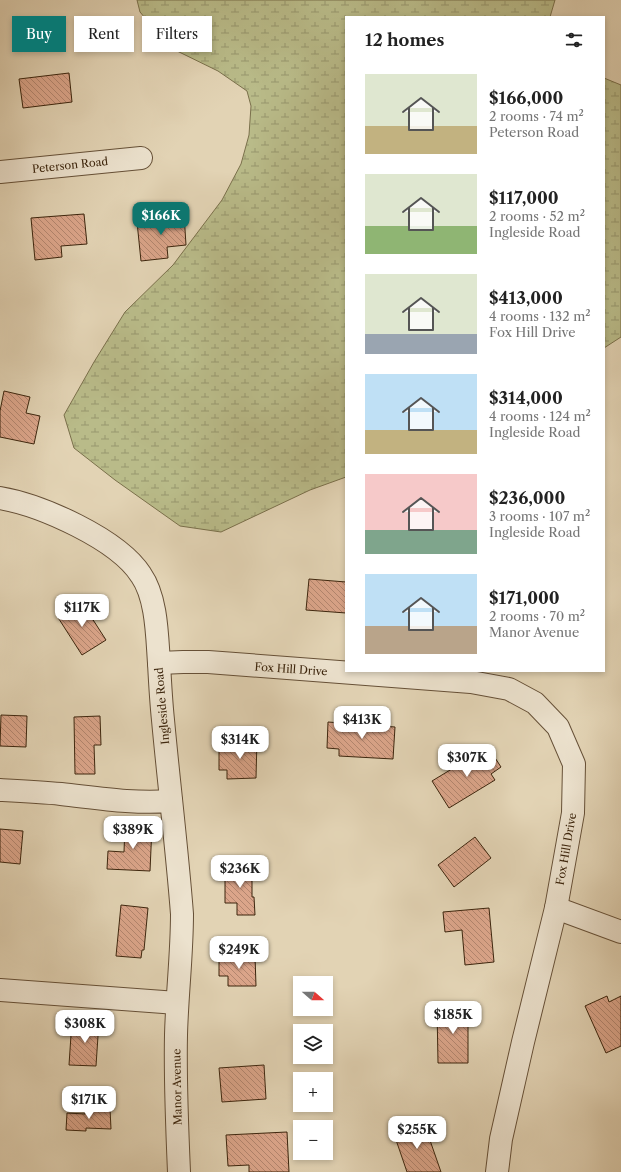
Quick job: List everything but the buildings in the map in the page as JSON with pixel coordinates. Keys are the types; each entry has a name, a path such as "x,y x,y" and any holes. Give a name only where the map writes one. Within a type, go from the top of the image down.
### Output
{"street":[{"name":"Peterson Road","path":"0,172 141,158"},
{"name":"Ingleside Road","path":"0,498 12,500 37,508 64,519 106,542 132,562 142,576 149,591 157,631 170,801 182,914 182,944 178,1003"},
{"name":"Fox Hill Drive","path":"159,664 208,662 471,682 508,689 535,703 558,727 574,764 573,813 556,908 501,1139 497,1172"},
{"path":"0,790 60,794 148,803 170,801"},
{"path":"556,908 621,932"},
{"path":"0,990 178,1003"},
{"name":"Manor Avenue","path":"178,1003 175,1070 179,1172"}],"green space":[{"path":"137,0 555,0 550,16 345,16 345,477 310,490 221,532 180,526 115,480 74,448 64,415 125,312 173,265 222,200 241,164 249,135 251,106 247,91 218,71 179,52 212,52 212,16 143,16 140,12"},
{"path":"605,78 621,85 621,337 605,347"}]}
